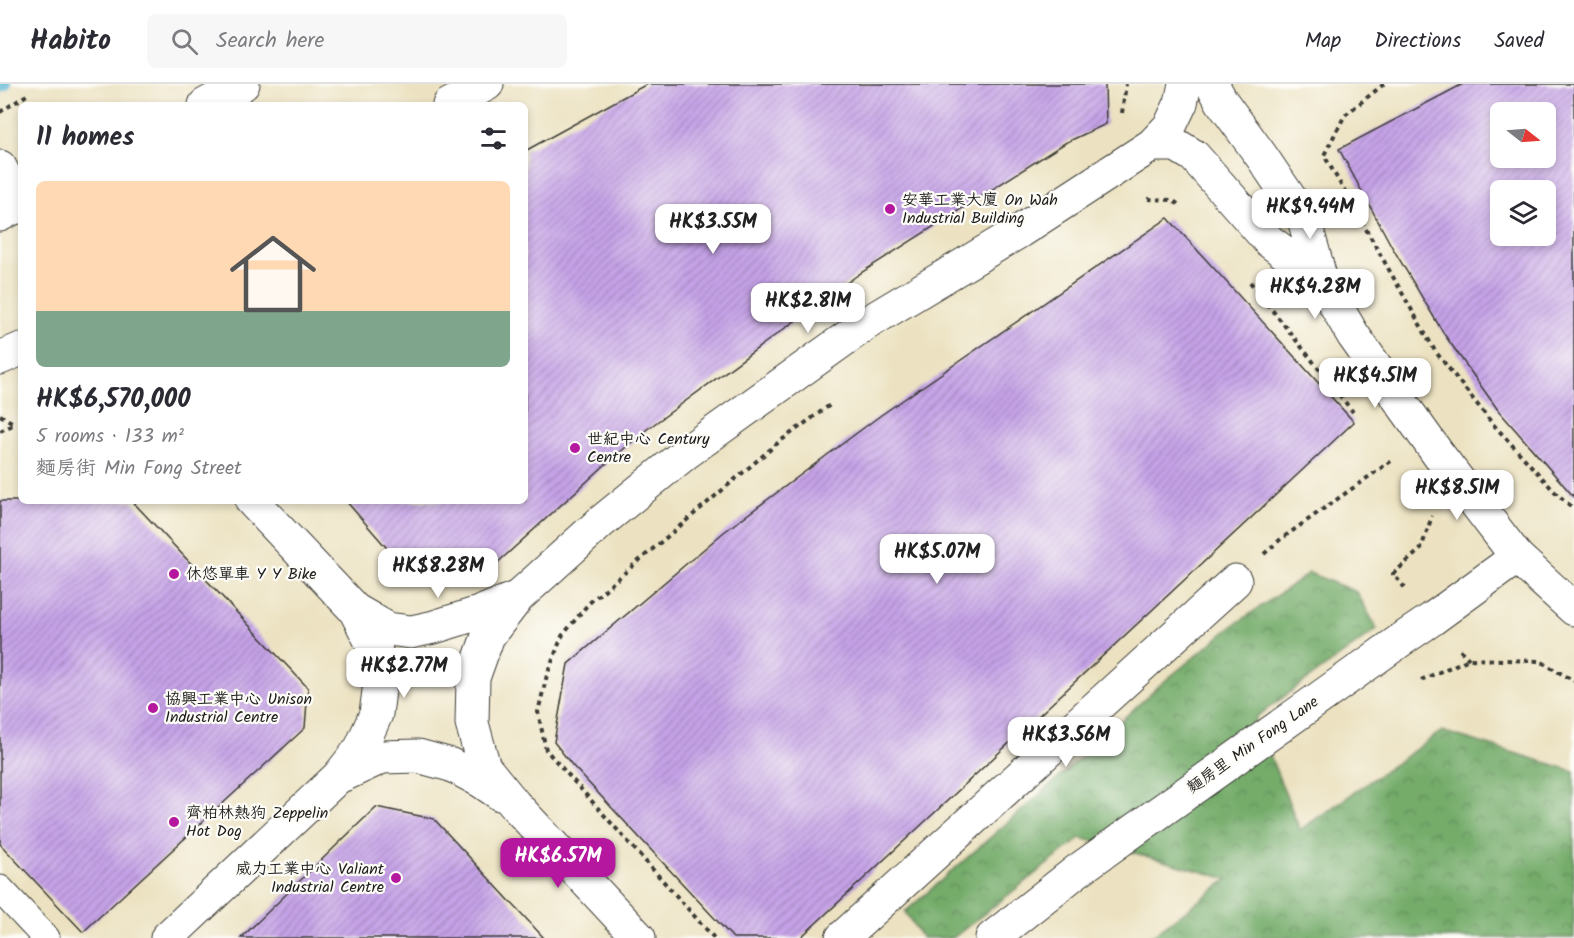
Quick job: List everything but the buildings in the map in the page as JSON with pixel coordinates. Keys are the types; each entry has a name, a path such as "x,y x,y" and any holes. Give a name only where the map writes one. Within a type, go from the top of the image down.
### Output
{"street":[{"path":"210,102 243,84"},
{"path":"454,102 487,84"},
{"path":"639,938 515,805 484,767 472,723 473,678 488,636 518,597 601,522 687,452 867,324 1020,231 1152,145 1170,126 1181,103 1185,84"},
{"path":"1212,84 1222,102 1304,219 1321,280 1360,344 1438,454 1517,557 1574,609"},
{"path":"1152,145 1176,145 1194,156 1269,241 1321,280"},
{"path":"0,167 15,208"},
{"path":"0,358 18,350"},
{"path":"167,938 338,777 361,748 376,714 380,683 376,651 355,610 255,504"},
{"name":"麵房里 Min Fong Lane","path":"992,938 1086,864 1517,557"},
{"path":"854,931 1235,581"},
{"path":"355,610 388,629 411,632 468,616 518,597"},
{"path":"338,777 382,757 418,756 451,765 481,781 515,805"}],"lane":[{"path":"0,889 46,938"}],"path":[{"path":"1117,123 1122,113 1125,84"},
{"path":"1384,84 1345,115 1324,154 1435,351 1492,423 1555,492 1574,509"},
{"path":"0,112 30,93"},
{"path":"1146,199 1172,200 1186,209"},
{"path":"1246,277 1355,415"},
{"path":"714,938 546,750 538,712 547,675 562,636 589,603 779,442 835,401"},
{"path":"0,416 15,423 0,431"},
{"path":"1235,581 1281,539 1392,461 1385,452"},
{"path":"1432,515 1421,549 1393,574 1468,659"},
{"path":"1416,682 1468,659 1540,661 1574,681"}],"green space":[{"path":"1309,573 1357,592 1377,629 1255,718 1300,830 1442,731 1574,771 1574,938 1149,938 1228,879 1081,838 953,938 922,938 905,912 1054,782 1161,684 1231,627"}],"waterway":[{"path":"0,86 4,84"}],"place":[{"name":"安華工業大廈 On Wah Industrial Building","path":"890,209"},
{"name":"世紀中心 Century Centre","path":"575,448"},
{"name":"休悠單車 Y Y Bike","path":"174,574"},
{"name":"協興工業中心 Unison Industrial Centre","path":"153,708"},
{"name":"齊柏林熱狗 Zeppelin Hot Dog","path":"174,822"},
{"name":"威力工業中心 Valiant Industrial Centre","path":"396,878"}]}
